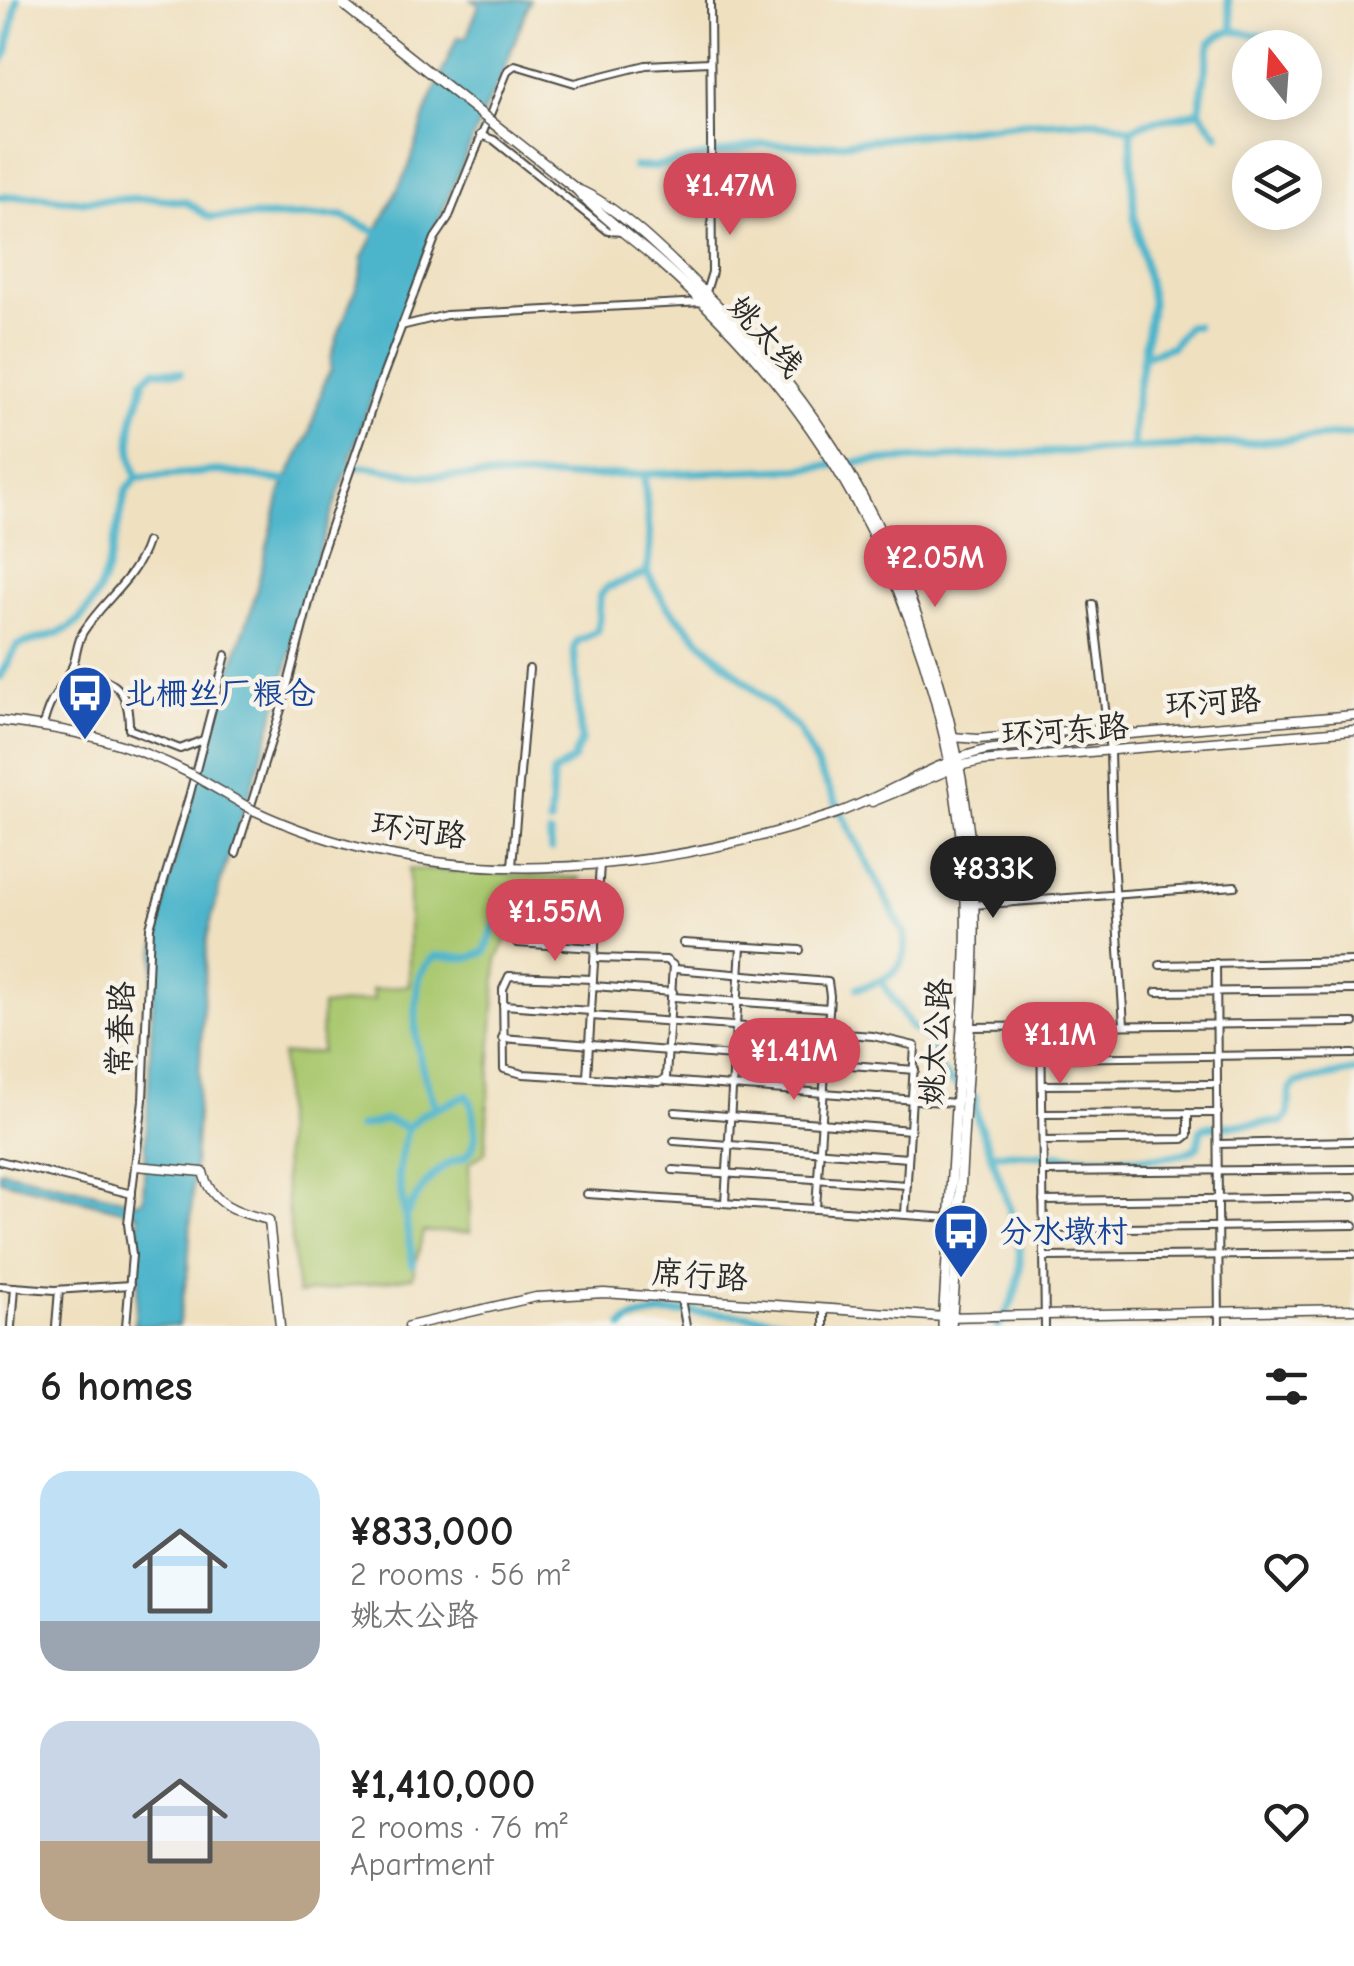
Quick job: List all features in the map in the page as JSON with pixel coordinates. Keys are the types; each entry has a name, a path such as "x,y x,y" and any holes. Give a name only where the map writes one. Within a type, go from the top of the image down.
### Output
{"main road":[{"path":"341,3 576,189"},
{"name":"姚太线","path":"576,189 704,298"},
{"name":"姚太线","path":"576,189 611,210 704,298 828,449 910,598 937,678 955,764"},
{"name":"姚太线","path":"850,484 903,604 955,764"},
{"name":"姚太公路","path":"955,764 970,905 967,1078 961,1104"},
{"name":"姚太公路","path":"948,1321 961,1104 959,1070 967,1027"}],"street":[{"path":"400,326 446,315 704,298 712,272 710,0"},
{"path":"236,853 282,703 310,594 400,326 512,66 576,82 646,65 709,62"},
{"path":"480,135 494,140 608,231 624,232"},
{"path":"43,726 55,691 72,667 82,633 132,575 147,542"},
{"path":"1093,604 1110,752 1124,1026"},
{"name":"常春路","path":"126,1326 129,1216 142,1100 150,927 226,655"},
{"path":"72,667 105,680 120,691 128,702 128,728 180,749 204,740"},
{"path":"512,866 529,669"},
{"name":"环河路","path":"0,721 84,732 124,744 302,831 363,848 512,866 600,864 702,850 881,800 980,751 1354,715"},
{"path":"952,736 978,739 1078,730 1129,734"},
{"name":"环河东路","path":"955,764 1354,730"},
{"path":"587,1077 600,864"},
{"path":"559,914 590,888 599,886"},
{"path":"970,905 1235,886"},
{"path":"534,920 580,914"},
{"path":"683,942 800,950"},
{"path":"517,944 671,962 675,969 668,1073 664,1081"},
{"path":"725,1202 741,946"},
{"path":"1160,965 1354,961"},
{"path":"1216,964 1219,1326"},
{"path":"675,969 824,980 830,986 816,1208"},
{"path":"829,1008 738,1002 515,974 506,980 502,1065 510,1073 961,1104"},
{"path":"1156,992 1354,990"},
{"path":"503,1005 911,1043 916,1046 905,1214"},
{"path":"967,1027 1354,1024"},
{"path":"1041,1026 1045,1321"},
{"path":"502,1038 915,1070"},
{"path":"1042,1058 1354,1054"},
{"path":"1042,1085 1217,1084"},
{"path":"675,1112 910,1130"},
{"path":"1042,1114 1217,1116"},
{"path":"1042,1145 1182,1139 1188,1136 1188,1114"},
{"path":"674,1141 908,1158"},
{"path":"1218,1144 1354,1141"},
{"path":"0,1161 132,1196"},
{"path":"136,1166 202,1172 206,1186 235,1213 269,1220 280,1326"},
{"path":"1043,1168 1354,1169"},
{"path":"672,1170 907,1185"},
{"path":"588,1194 953,1218"},
{"path":"1043,1201 1354,1197"},
{"path":"1044,1229 1354,1225"},
{"path":"1044,1257 1354,1254"},
{"path":"0,1286 59,1290 130,1285"},
{"path":"12,1326 15,1288"},
{"path":"56,1326 59,1290"},
{"name":"席行路","path":"409,1326 536,1297 604,1293 682,1303 824,1309 948,1321 990,1316 1024,1316 1045,1321 1219,1310 1354,1308"},
{"path":"682,1303 686,1324"},
{"path":"824,1309 824,1326"}],"green space":[{"path":"409,869 580,878 564,900 512,927 497,960 485,1153 469,1163 470,1232 423,1232 413,1277 298,1294 284,1177 282,1055 321,1052 322,1006 374,1000 372,990 409,985"}],"water":[{"path":"472,0 530,0 425,254 317,557 207,938 188,1269 178,1326 134,1326 139,1278 138,1214 0,1180 0,1170 143,1200 155,954 169,880 251,611 281,491 309,434 331,370 339,332 361,275 363,257 409,167 457,37 466,38 479,5"}],"waterway":[{"path":"0,64 7,52 17,0"},
{"path":"1133,447 1134,413 1152,302 1134,214 1131,130 1199,111 1210,43 1233,31 1228,0"},
{"path":"1199,111 1218,135"},
{"path":"634,167 654,167 763,144 818,146 1035,122 1094,121 1131,130"},
{"path":"0,197 39,196 77,201 152,198 186,202 209,217 342,216 386,236"},
{"path":"1145,356 1172,346 1188,326 1196,326"},
{"path":"137,478 131,434 144,379 155,370 180,373"},
{"path":"348,467 422,476 564,477 798,469 871,461 1248,443 1354,434"},
{"path":"0,677 17,646 63,631 88,610 110,560 127,489 137,478 218,471 292,482"},
{"path":"644,475 650,542 647,573 666,605 798,729 904,933 904,955 895,971 858,988"},
{"path":"550,823 553,773 573,760 581,741 574,648 577,641 598,631 600,595 608,587 647,573"},
{"path":"550,835 551,849"},
{"path":"436,1108 416,1033 421,973 435,956 469,958 485,952 496,922 543,903 562,888"},
{"path":"882,982 911,1027 928,1038 938,1068 975,1097 978,1120 1018,1242 1018,1283 998,1326"},
{"path":"992,1154 1132,1158 1182,1154 1197,1147 1205,1127 1282,1122 1288,1116 1290,1089 1296,1083 1354,1071"},
{"path":"407,1214 434,1175 471,1150 475,1125 467,1095 421,1115 405,1137 398,1174 413,1264"},
{"path":"359,1127 386,1120 408,1128"},
{"path":"623,1326 634,1319 679,1313 736,1315 799,1326"}],"place":[{"name":"北栅丝厂粮仓","path":"85,742"},
{"name":"分水墩村","path":"961,1280"}]}
